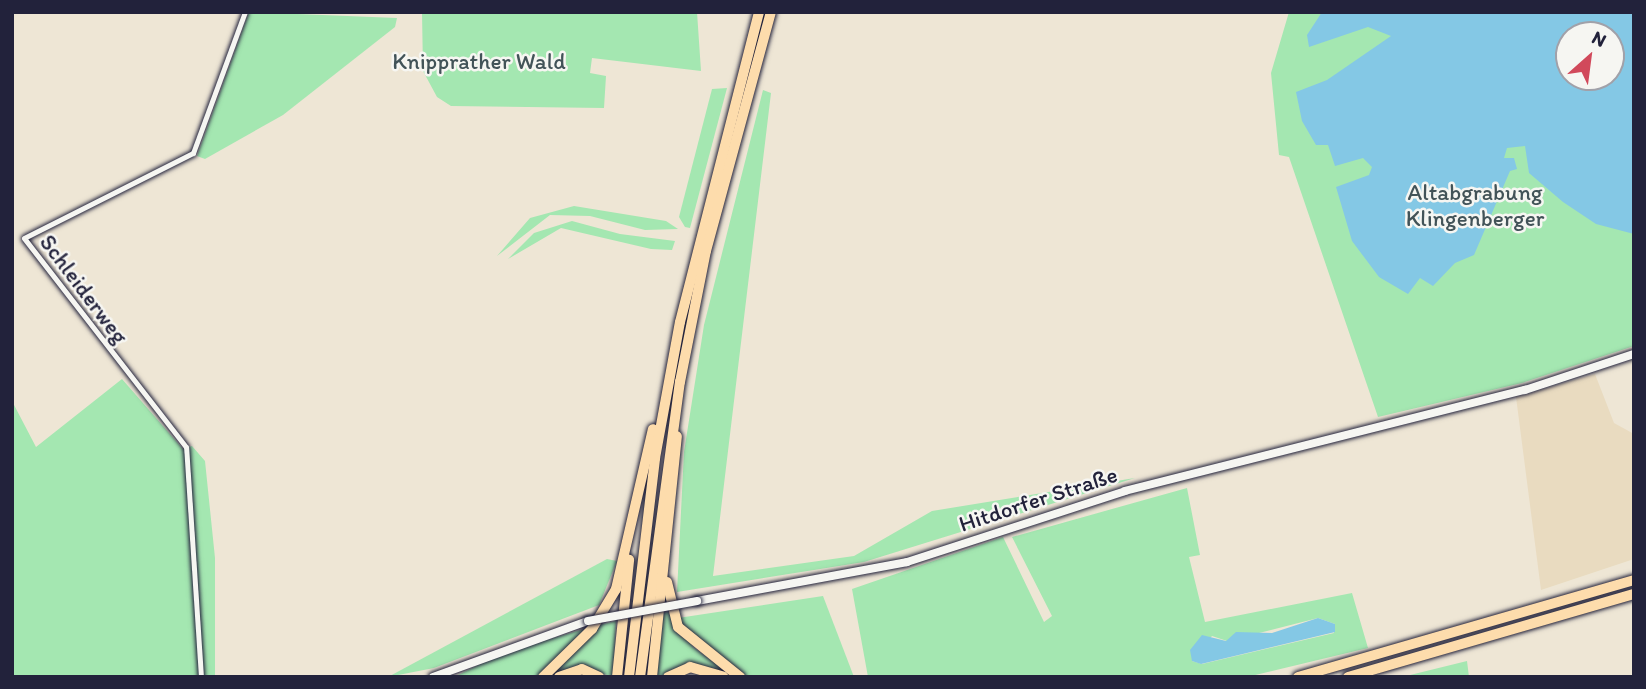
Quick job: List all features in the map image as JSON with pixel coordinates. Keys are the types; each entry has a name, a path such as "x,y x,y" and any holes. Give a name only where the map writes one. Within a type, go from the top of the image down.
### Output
{"highway":[{"path":"543,677 608,606 632,526 680,322 759,12"},
{"path":"640,677 680,382 710,238 771,12"},
{"path":"629,677 655,458 680,322"},
{"path":"652,677 667,544 680,382"},
{"path":"617,677 632,526"},
{"path":"667,544 670,612 678,627 740,677"},
{"path":"1298,677 1634,580"},
{"path":"1348,677 1634,594"},
{"path":"668,677 690,667 724,677"},
{"path":"559,677 582,669 599,677"}],"main road":[{"name":"Hitdorfer Straße","path":"433,677 449,674 588,621 907,562 1125,491 1525,390 1634,354"}],"street":[{"name":"Schleiderweg","path":"201,677 186,447 24,238 193,153 245,12"}],"shaded area":[{"path":"1595,374 1614,423 1634,434 1634,559 1541,590 1516,397"}],"green space":[{"path":"249,12 397,18 395,27 283,115 205,159 197,156"},
{"name":"Knipprather Wald","path":"422,12 697,12 701,71 592,58 590,73 606,76 604,108 451,106 437,97 423,71"},
{"name":"Altabgrabung Klingenberger","path":"1289,12 1634,12 1634,346 1522,383 1378,417 1289,157 1279,155 1271,73"},
{"path":"727,88 690,228 685,227 679,217 712,89"},
{"path":"763,90 771,93 713,576 854,556 932,511 1135,478 864,562 677,592 684,452 704,325"},
{"path":"574,206 666,221 678,229 645,230 590,216 550,215 497,256 530,218"},
{"path":"572,221 620,234 675,241 672,250 651,249 561,228 508,259 534,233"},
{"path":"122,379 183,449 192,446 205,461 215,558 215,677 12,677 12,401 36,447"},
{"path":"1187,488 1200,555 1189,557 1205,622 1352,593 1368,648 1247,677 868,677 852,589 1003,537 1044,622 1052,616 1012,537","holes":["1318,618 1335,624 1334,633 1202,664 1192,661 1212,636 1227,641"]},
{"path":"607,559 617,561 599,605 434,668 388,677"},
{"path":"823,596 854,677 745,677 693,638 678,618"},
{"path":"668,612 693,647 734,677 713,668 656,677 662,613"},
{"path":"616,621 613,677 598,672 548,677 599,625"},
{"path":"591,627 540,677 454,677 505,652"},
{"path":"1467,661 1469,677 1402,677"}],"water":[{"name":"Altabgrabung Klingenberger","path":"1322,12 1634,12 1634,234 1596,224 1563,202 1529,173 1525,146 1507,148 1504,158 1514,158 1517,169 1510,171 1474,255 1455,263 1433,286 1420,278 1408,294 1379,277 1352,241 1336,187 1369,175 1372,167 1363,158 1335,166 1328,145 1316,145 1302,121 1296,92 1327,80 1391,36 1368,27 1309,47 1307,35"},
{"path":"1318,618 1335,624 1335,632 1201,664 1192,661 1190,650 1202,635 1226,641 1236,632 1272,633"}]}
